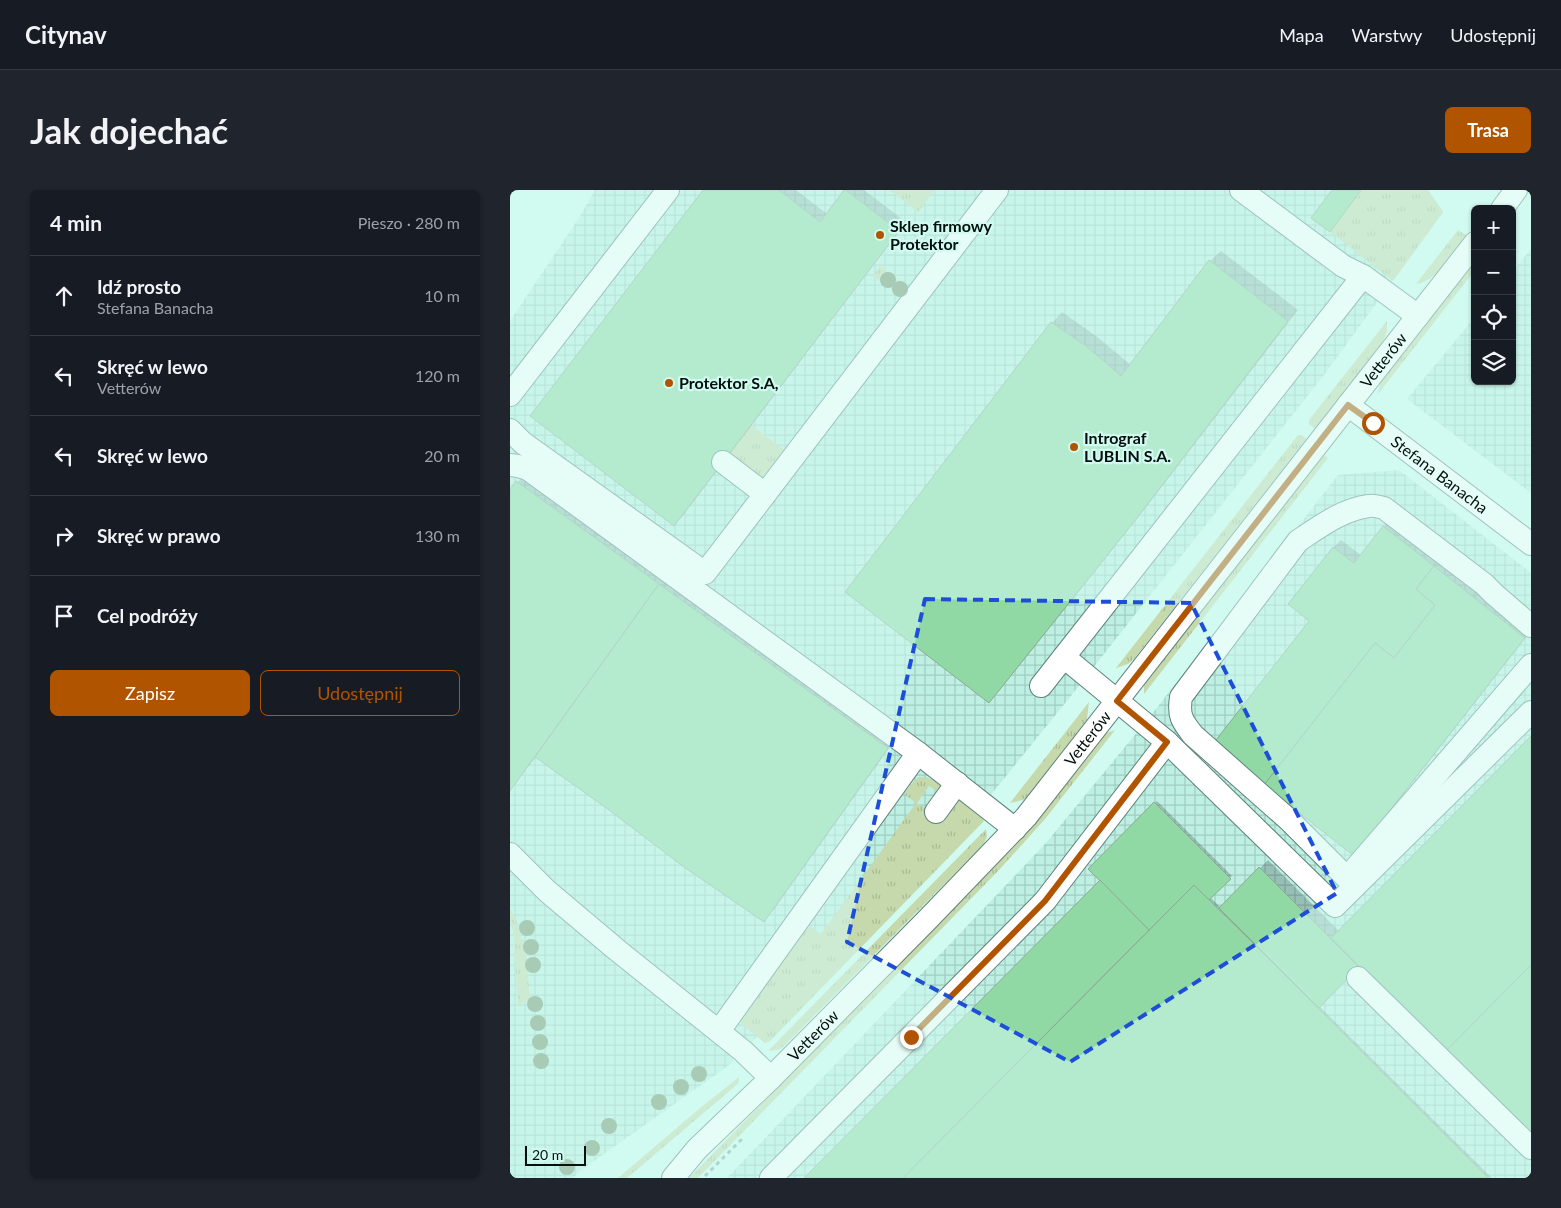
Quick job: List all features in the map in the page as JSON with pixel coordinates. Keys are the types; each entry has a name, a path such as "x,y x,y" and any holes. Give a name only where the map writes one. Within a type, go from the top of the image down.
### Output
{"street":[{"path":"510,395 668,190"},
{"path":"1241,190 1343,266 1364,276 1418,316"},
{"path":"1505,205 1516,190"},
{"path":"510,430 523,443 705,573 994,191"},
{"name":"Vetterów","path":"656,1178 696,1149 771,1078 1015,829 1471,248"},
{"path":"1041,686 1364,276"},
{"name":"Stefana Banacha","path":"1348,405 1531,544"},
{"path":"723,462 765,494"},
{"path":"510,465 528,470 918,753 1015,829"},
{"path":"1531,626 1484,584 1384,508 1370,505 1353,510 1324,523 1298,541 1181,697 1179,710 1186,727 1193,735 1289,820 1347,878 1531,666"},
{"path":"1064,657 1167,742 1335,906 1531,712"},
{"path":"771,1178 1045,901 1167,742"},
{"path":"719,1031 918,753"},
{"path":"936,812 957,783"},
{"path":"510,854 547,892 744,1051 771,1078"},
{"path":"1358,978 1531,1148"},
{"name":"Vetterów","path":"673,1178 696,1149"}],"highlighted area":[{"path":"925,599 1191,603 1337,893 1070,1062 847,942"}],"shaded area":[{"path":"595,190 1428,190 1443,212 1324,375 1070,697 990,796 913,880 728,1066 580,1171 573,1178 510,1178 510,321 579,218"},
{"path":"1531,249 1531,493 1407,399 1471,322 1471,385 1516,385 1516,267"},
{"path":"1399,470 1531,573 1531,1178 727,1178 1046,843 1152,714 1338,475"}],"green space":[{"path":"889,190 935,190 918,212"},
{"path":"1361,190 1428,190 1443,212 1393,281 1330,232"},
{"path":"1458,230 1466,235 1444,265 1431,278 1416,284"},
{"path":"1471,265 1471,275 1378,394 1380,383"},
{"path":"880,266 912,291 905,299 873,276"},
{"path":"1387,321 1387,331 1383,342 1315,429 1309,424 1309,420"},
{"path":"751,425 787,452 764,481 729,454"},
{"path":"1298,435 1302,435 1306,439 1134,659 1128,664 1116,668"},
{"path":"1324,455 1328,458 1144,694 1144,684 1147,680"},
{"path":"1089,702 1087,719 1082,727 1028,796 1023,800 1010,803"},
{"path":"1115,730 1045,819 999,870 698,1178 689,1178 1015,846 1103,737"},
{"path":"919,777 930,779 945,789 942,794 929,786 917,803 939,817 955,796 979,814 984,821 770,1041 765,1043 741,1024 742,1017 809,926 821,934 916,803 904,794"},
{"path":"986,829 987,836 984,844 782,1048 768,1051"},
{"path":"510,909 517,924 521,940 525,939 530,999 518,1006 513,931 510,921"},
{"path":"739,1077 738,1083 733,1088 627,1178 618,1178 699,1109"}],"building":[{"name":"Protektor S.A,","path":"703,190 779,190 820,222 844,190 846,190 899,231 674,526 530,416"},
{"path":"1332,190 1361,190 1330,232 1311,218"},
{"name":"Intrograf LUBLIN S.A.","path":"1209,260 1288,321 1137,518 989,703 845,592 1051,322 1086,346 1121,376"},
{"path":"516,481 659,584 510,791 510,489"},
{"path":"1383,526 1434,566 1416,589 1435,605 1394,658 1375,643 1264,785 1212,745 1309,621 1288,604 1333,547 1354,563"},
{"path":"1434,566 1525,638 1354,856 1264,785 1375,643 1394,658 1435,605 1416,589"},
{"path":"659,584 888,748 764,922 684,867 535,757"},
{"path":"1531,736 1531,965 1445,1052 1331,938"},
{"path":"1154,802 1231,879 1209,900 1194,885 1149,930 1088,869"},
{"path":"1259,867 1359,967 1319,1008 1219,908"},
{"path":"1100,880 1149,930 903,1178 804,1178"},
{"path":"1194,885 1248,938 1488,1178 903,1178"},
{"path":"1531,965 1531,1137 1445,1052"}],"place":[{"name":"Sklep firmowy Protektor","path":"880,235"},
{"name":"Protektor S.A,","path":"669,383"},
{"name":"Intrograf LUBLIN S.A.","path":"1074,447"}],"route":[{"path":"911,1037 1045,901 1167,742 1117,701 1348,405 1373,423"}]}
